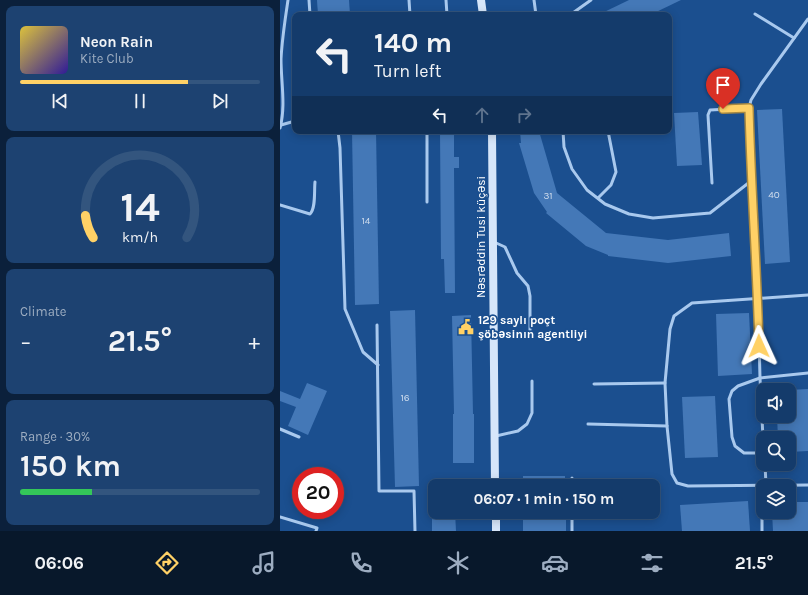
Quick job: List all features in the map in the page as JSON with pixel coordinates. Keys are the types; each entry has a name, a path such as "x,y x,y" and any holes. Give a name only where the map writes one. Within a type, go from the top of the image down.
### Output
{"main road":[{"path":"481,0 483,12"},
{"name":"Nəsrəddin Tusi küçəsi","path":"492,134 495,479"},
{"path":"496,519 496,531"}],"lane":[{"path":"280,127 283,109 282,40 288,0"},
{"path":"309,0 310,12"},
{"path":"409,0 410,12"},
{"path":"446,0 447,12"},
{"path":"534,0 536,12"},
{"path":"574,12 591,0"},
{"path":"755,14 794,38"},
{"path":"763,431 749,108 751,100 761,84 808,19"},
{"path":"712,183 708,115 710,110 749,108"},
{"path":"280,127 292,122"},
{"path":"338,134 345,309 363,352 378,365"},
{"path":"427,134 427,202"},
{"path":"563,134 564,147 572,169 587,190 605,204 629,214 653,218 710,212 751,181"},
{"path":"598,198 611,185 616,172 609,134"},
{"path":"280,205 310,214 314,207 315,182"},
{"path":"493,242 505,248 510,255 517,273 528,286 530,296 530,332"},
{"path":"756,485 688,486 677,483 672,474 667,426 665,383 670,329 674,316 692,303 808,295"},
{"path":"377,326 379,491 414,491 415,531"},
{"path":"756,454 744,453 735,446 732,437 729,399 732,391 738,386 760,378 808,373"},
{"path":"494,436 518,431 527,424 532,413 532,381"},
{"path":"594,384 665,383"},
{"path":"588,424 667,426"},
{"path":"280,429 299,437"},
{"path":"796,485 808,485"},
{"path":"280,517 317,528 316,531"},
{"path":"572,519 572,531"},
{"path":"762,519 762,531"}],"building":[{"path":"317,0 349,0 350,12 318,12"},
{"path":"629,0 681,0 656,12 604,12"},
{"path":"782,109 790,262 765,264 757,110"},
{"path":"698,112 702,165 677,166 674,113"},
{"path":"352,134 376,134 379,304 355,305"},
{"path":"440,134 454,134 454,157 459,157 459,168 454,168 455,293 445,293 444,259 441,259"},
{"path":"520,134 540,134 557,193 606,233 668,240 729,233 731,256 668,263 608,256 586,246 546,213 547,212 534,193 519,143 521,143"},
{"path":"415,310 419,486 395,487 390,311"},
{"path":"749,313 752,374 718,376 716,314"},
{"path":"471,315 474,463 453,463 454,414 452,316"},
{"path":"307,383 327,391 308,435 288,426 296,407 280,401 280,391 300,399"},
{"path":"808,389 808,451 796,452 796,431 778,431 777,423 796,423 796,390"},
{"path":"715,396 718,457 685,458 682,397"},
{"path":"523,476 565,476 565,479 523,479"},
{"path":"748,501 750,531 682,531 680,505"},
{"path":"796,502 808,502 808,531 773,531 772,519 796,519"},
{"path":"432,519 455,519 456,531 432,531"},
{"path":"523,519 566,519 566,531 523,531"}],"place":[{"name":"129 saylı poçt şöbəsinın agentliyi","path":"466,327"}],"route":[{"path":"723,109 749,108 759,346"}]}
